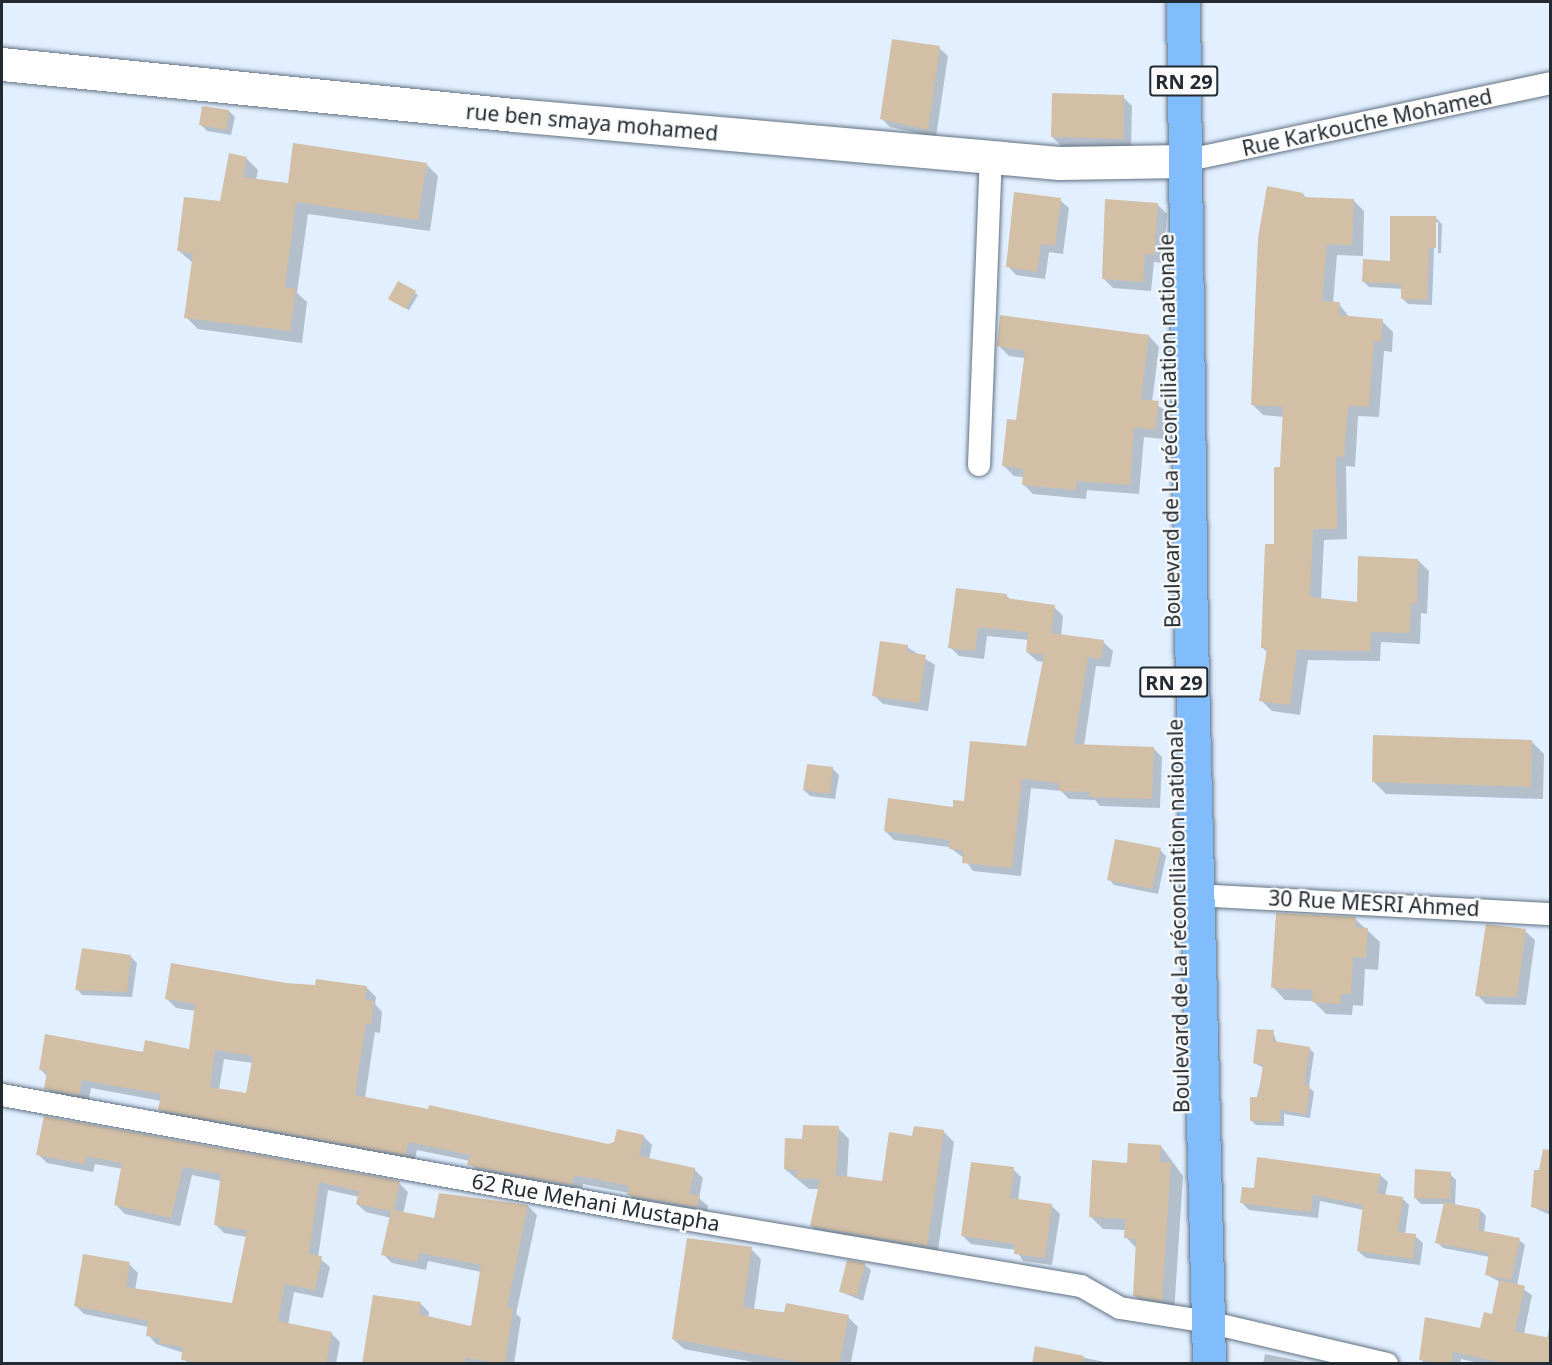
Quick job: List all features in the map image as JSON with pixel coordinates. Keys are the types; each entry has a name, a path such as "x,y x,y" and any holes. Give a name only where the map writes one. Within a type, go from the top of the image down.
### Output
{"highway":[{"name":"Boulevard de La réconciliation nationale","path":"1162,2 1174,162 1197,1321 1186,1364"},
{"name":"Boulevard de La réconciliation nationale","path":"1174,162 1183,2"},
{"name":"RN 29","path":"1174,162 1197,895 1197,1321 1209,1364"}],"street":[{"name":"rue ben smaya mohamed","path":"2,64 514,115 1059,163 1174,162"},
{"name":"Rue Karkouche Mohamed","path":"1174,162 1551,83"},
{"path":"979,465 991,157"},
{"name":"30 Rue MESRI Ahmed","path":"1197,895 1551,914"},
{"name":"62 Rue Mehani Mustapha","path":"2,1095 649,1213 1081,1286 1120,1308 1197,1321 1387,1364"}],"building":[{"path":"892,39 940,46 928,130 880,119"},
{"path":"1052,93 1124,95 1123,139 1051,137"},
{"path":"202,106 229,110 226,130 199,125"},
{"path":"293,143 427,163 418,220 296,202 285,287 296,289 290,331 184,318 193,253 177,251 184,197 220,201 229,153 247,157 243,177 288,183"},
{"path":"1267,186 1303,193 1303,197 1354,199 1352,245 1327,244 1322,301 1340,302 1339,315 1383,319 1381,342 1374,341 1369,407 1348,406 1344,457 1336,456 1337,529 1313,529 1310,597 1357,602 1358,556 1418,559 1417,604 1411,603 1410,633 1371,632 1370,651 1297,650 1290,705 1259,701 1267,648 1261,648 1265,544 1274,544 1274,467 1280,467 1283,407 1251,405 1258,238"},
{"path":"1014,192 1061,198 1055,246 1041,244 1037,272 1006,267"},
{"path":"1105,199 1158,203 1154,255 1145,254 1143,282 1102,279"},
{"path":"1390,216 1436,216 1436,248 1429,248 1427,300 1401,299 1401,284 1362,282 1363,259 1390,261"},
{"path":"398,281 416,291 406,309 388,299"},
{"path":"1000,315 1149,335 1141,399 1159,401 1155,430 1134,427 1130,485 1077,481 1076,490 1022,485 1023,469 1002,466 1007,419 1016,420 1025,351 997,346"},
{"path":"956,588 1007,594 1006,598 1055,605 1051,633 1104,640 1101,659 1088,657 1074,744 1154,747 1152,799 1089,797 1090,792 1059,791 1059,783 1022,779 1012,868 962,863 963,850 949,849 949,840 884,831 888,798 953,807 953,800 964,801 970,741 1026,746 1044,655 1026,652 1028,632 978,627 975,651 948,648"},
{"path":"880,641 908,645 907,652 926,655 919,703 872,696"},
{"path":"1373,735 1532,740 1531,787 1372,782"},
{"path":"807,764 833,767 830,794 803,790"},
{"path":"1115,839 1161,848 1152,889 1107,880"},
{"path":"1276,913 1356,917 1355,927 1368,928 1366,958 1353,957 1351,994 1341,994 1341,1004 1312,1002 1313,990 1271,988"},
{"path":"1486,924 1526,929 1517,997 1475,996"},
{"path":"82,948 131,955 127,992 75,990"},
{"path":"171,963 286,983 315,985 316,979 367,986 365,1000 374,1001 371,1024 366,1024 355,1095 428,1109 429,1105 608,1144 614,1142 617,1129 644,1135 639,1156 695,1168 689,1194 700,1196 697,1207 627,1195 629,1186 585,1177 574,1176 572,1185 467,1165 470,1155 409,1142 405,1155 158,1110 161,1094 82,1080 79,1095 44,1089 47,1071 39,1070 45,1034 143,1052 145,1040 189,1049 195,1004 165,999","holes":["215,1050 253,1056 246,1093 210,1087"]},
{"path":"1257,1029 1274,1030 1273,1041 1310,1047 1304,1085 1310,1086 1306,1114 1280,1110 1280,1122 1250,1121 1250,1097 1258,1097 1263,1065 1253,1063"},
{"path":"44,1116 400,1181 394,1210 434,1218 439,1193 528,1205 507,1307 513,1308 505,1364 466,1358 465,1364 362,1364 373,1295 421,1302 419,1314 471,1326 481,1265 419,1253 417,1262 381,1255 391,1211 356,1204 359,1191 319,1182 309,1254 322,1256 315,1290 285,1284 278,1321 332,1332 326,1364 209,1364 181,1360 183,1347 159,1343 160,1338 146,1336 148,1321 74,1306 83,1254 130,1262 126,1287 232,1303 247,1230 214,1225 221,1174 183,1167 171,1218 114,1205 122,1163 86,1156 85,1164 36,1155"},
{"path":"803,1125 839,1126 836,1175 882,1181 889,1132 912,1136 914,1126 944,1130 927,1246 810,1226 820,1179 796,1178 797,1170 784,1169 785,1138 802,1139"},
{"path":"1128,1143 1161,1145 1160,1162 1171,1162 1162,1301 1133,1296 1136,1239 1124,1238 1125,1219 1089,1217 1092,1160 1127,1163"},
{"path":"1543,1149 1551,1150 1551,1211 1531,1207 1534,1170 1539,1170"},
{"path":"1257,1157 1381,1174 1377,1193 1403,1197 1398,1232 1416,1234 1413,1259 1357,1251 1363,1205 1313,1195 1311,1212 1240,1203 1242,1187 1254,1188"},
{"path":"971,1162 1014,1167 1010,1198 1052,1204 1045,1258 1014,1254 1015,1244 961,1236"},
{"path":"1415,1169 1451,1172 1450,1199 1414,1198"},
{"path":"1444,1202 1480,1209 1479,1230 1520,1238 1511,1280 1485,1275 1489,1253 1435,1243"},
{"path":"687,1238 752,1247 743,1307 784,1313 786,1303 849,1315 839,1364 810,1364 672,1339"},
{"path":"847,1260 865,1263 857,1296 839,1292"},
{"path":"1499,1280 1525,1286 1515,1331 1551,1338 1551,1364 1508,1364 1453,1352 1452,1364 1419,1360 1425,1317 1480,1328 1484,1312 1492,1314"},
{"path":"1035,1346 1084,1356 1083,1364 1032,1364"}]}
